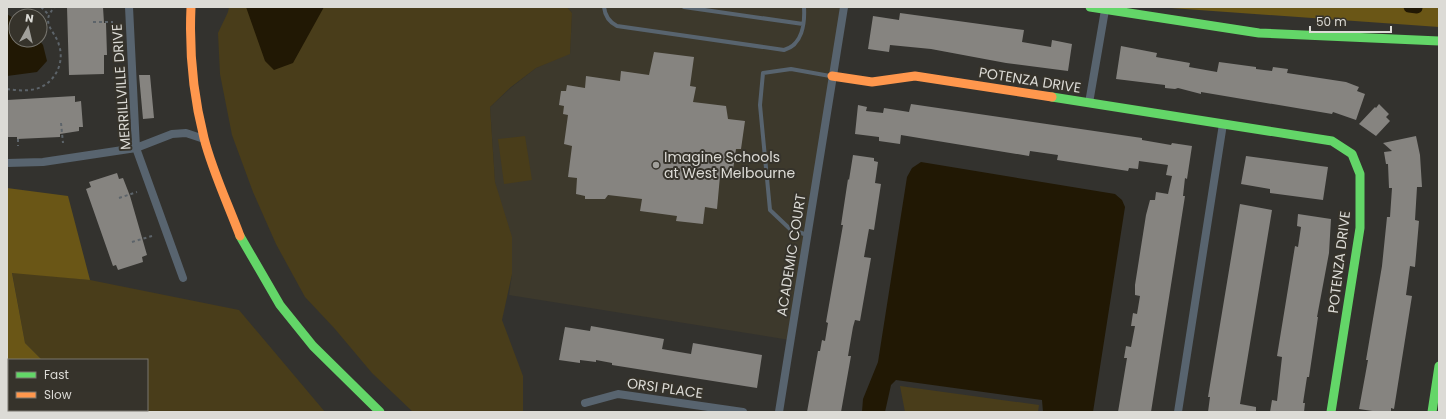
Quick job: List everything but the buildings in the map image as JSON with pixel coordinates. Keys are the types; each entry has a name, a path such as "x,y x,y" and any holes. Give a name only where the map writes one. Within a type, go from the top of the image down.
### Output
{"street":[{"name":"MERRILLVILLE DRIVE","path":"129,7 136,148 183,278"},
{"path":"190,7 193,87 204,139 241,239 280,305 313,346 380,412"},
{"name":"ACADEMIC COURT","path":"779,412 844,7"},
{"path":"1090,7 1259,33 1439,41"},
{"path":"1089,103 1105,10"},
{"name":"POTENZA DRIVE","path":"832,76 872,82 915,76 1332,141 1352,154 1360,174 1360,228 1331,412"},
{"path":"1178,412 1223,124"},
{"path":"7,163 43,162 136,148 172,134 186,133 204,139"},
{"path":"1432,412 1439,366"},
{"name":"ORSI PLACE","path":"586,403 618,394 743,412"}],"lane":[{"path":"604,7 607,18 611,24 617,26 777,50 789,49 797,43 804,24 804,7"},
{"path":"684,7 804,24"},
{"path":"807,235 790,229 770,210 760,105 763,73 791,69 832,76"}],"path":[{"path":"41,7 49,15"},
{"path":"7,89 30,90 38,88 49,83 58,71 61,61 59,44 48,25 49,15 55,7"},
{"path":"93,22 113,22"},
{"path":"61,123 63,143"},
{"path":"18,139 18,146"},
{"path":"119,198 137,192"},
{"path":"132,242 152,236"}],"shaded area":[{"path":"229,7 567,7 572,13 570,54 536,68 511,87 490,107 495,182 512,237 512,274 502,320 523,376 523,412 413,412 372,373 335,329 305,297 276,244 253,192 232,135 220,74 218,33"},
{"path":"246,7 324,7 293,63 274,70 265,61"},
{"name":"Imagine Schools at West Melbourne","path":"567,7 844,7 790,340 509,295 512,274 495,182 490,107 536,68 570,53 572,13"},
{"path":"1157,7 1439,7 1439,27"},
{"path":"7,14 8,48 44,48 47,61 37,72 7,76"},
{"path":"525,136 532,180 504,184 498,139"},
{"path":"921,162 1115,194 1122,200 1125,207 1093,412 1043,412 1042,400 896,380 891,385 885,412 862,412 863,399 878,362 907,177 912,168"},
{"path":"7,188 68,196 90,280 12,273 25,343 41,359 8,359 8,411 96,412 7,412"},
{"path":"12,272 90,280 239,310 325,412 96,412 95,411 148,411 148,359 41,359 25,343"},
{"path":"900,386 1039,405 1038,412 905,412"}],"waterway":[{"path":"1409,7 1417,8"}],"traffic: fast":[{"path":"1090,7 1259,33 1439,41"},
{"path":"1052,97 1332,141 1352,154 1360,174 1360,228 1331,412"},
{"path":"240,236 280,305 313,346 380,412"},
{"path":"1432,412 1439,366"}],"traffic: slow":[{"path":"191,7 193,73 200,122 211,162 240,236"},
{"path":"832,76 872,82 915,76 1052,97"}],"place":[{"name":"Imagine Schools at West Melbourne","path":"656,165"}]}
